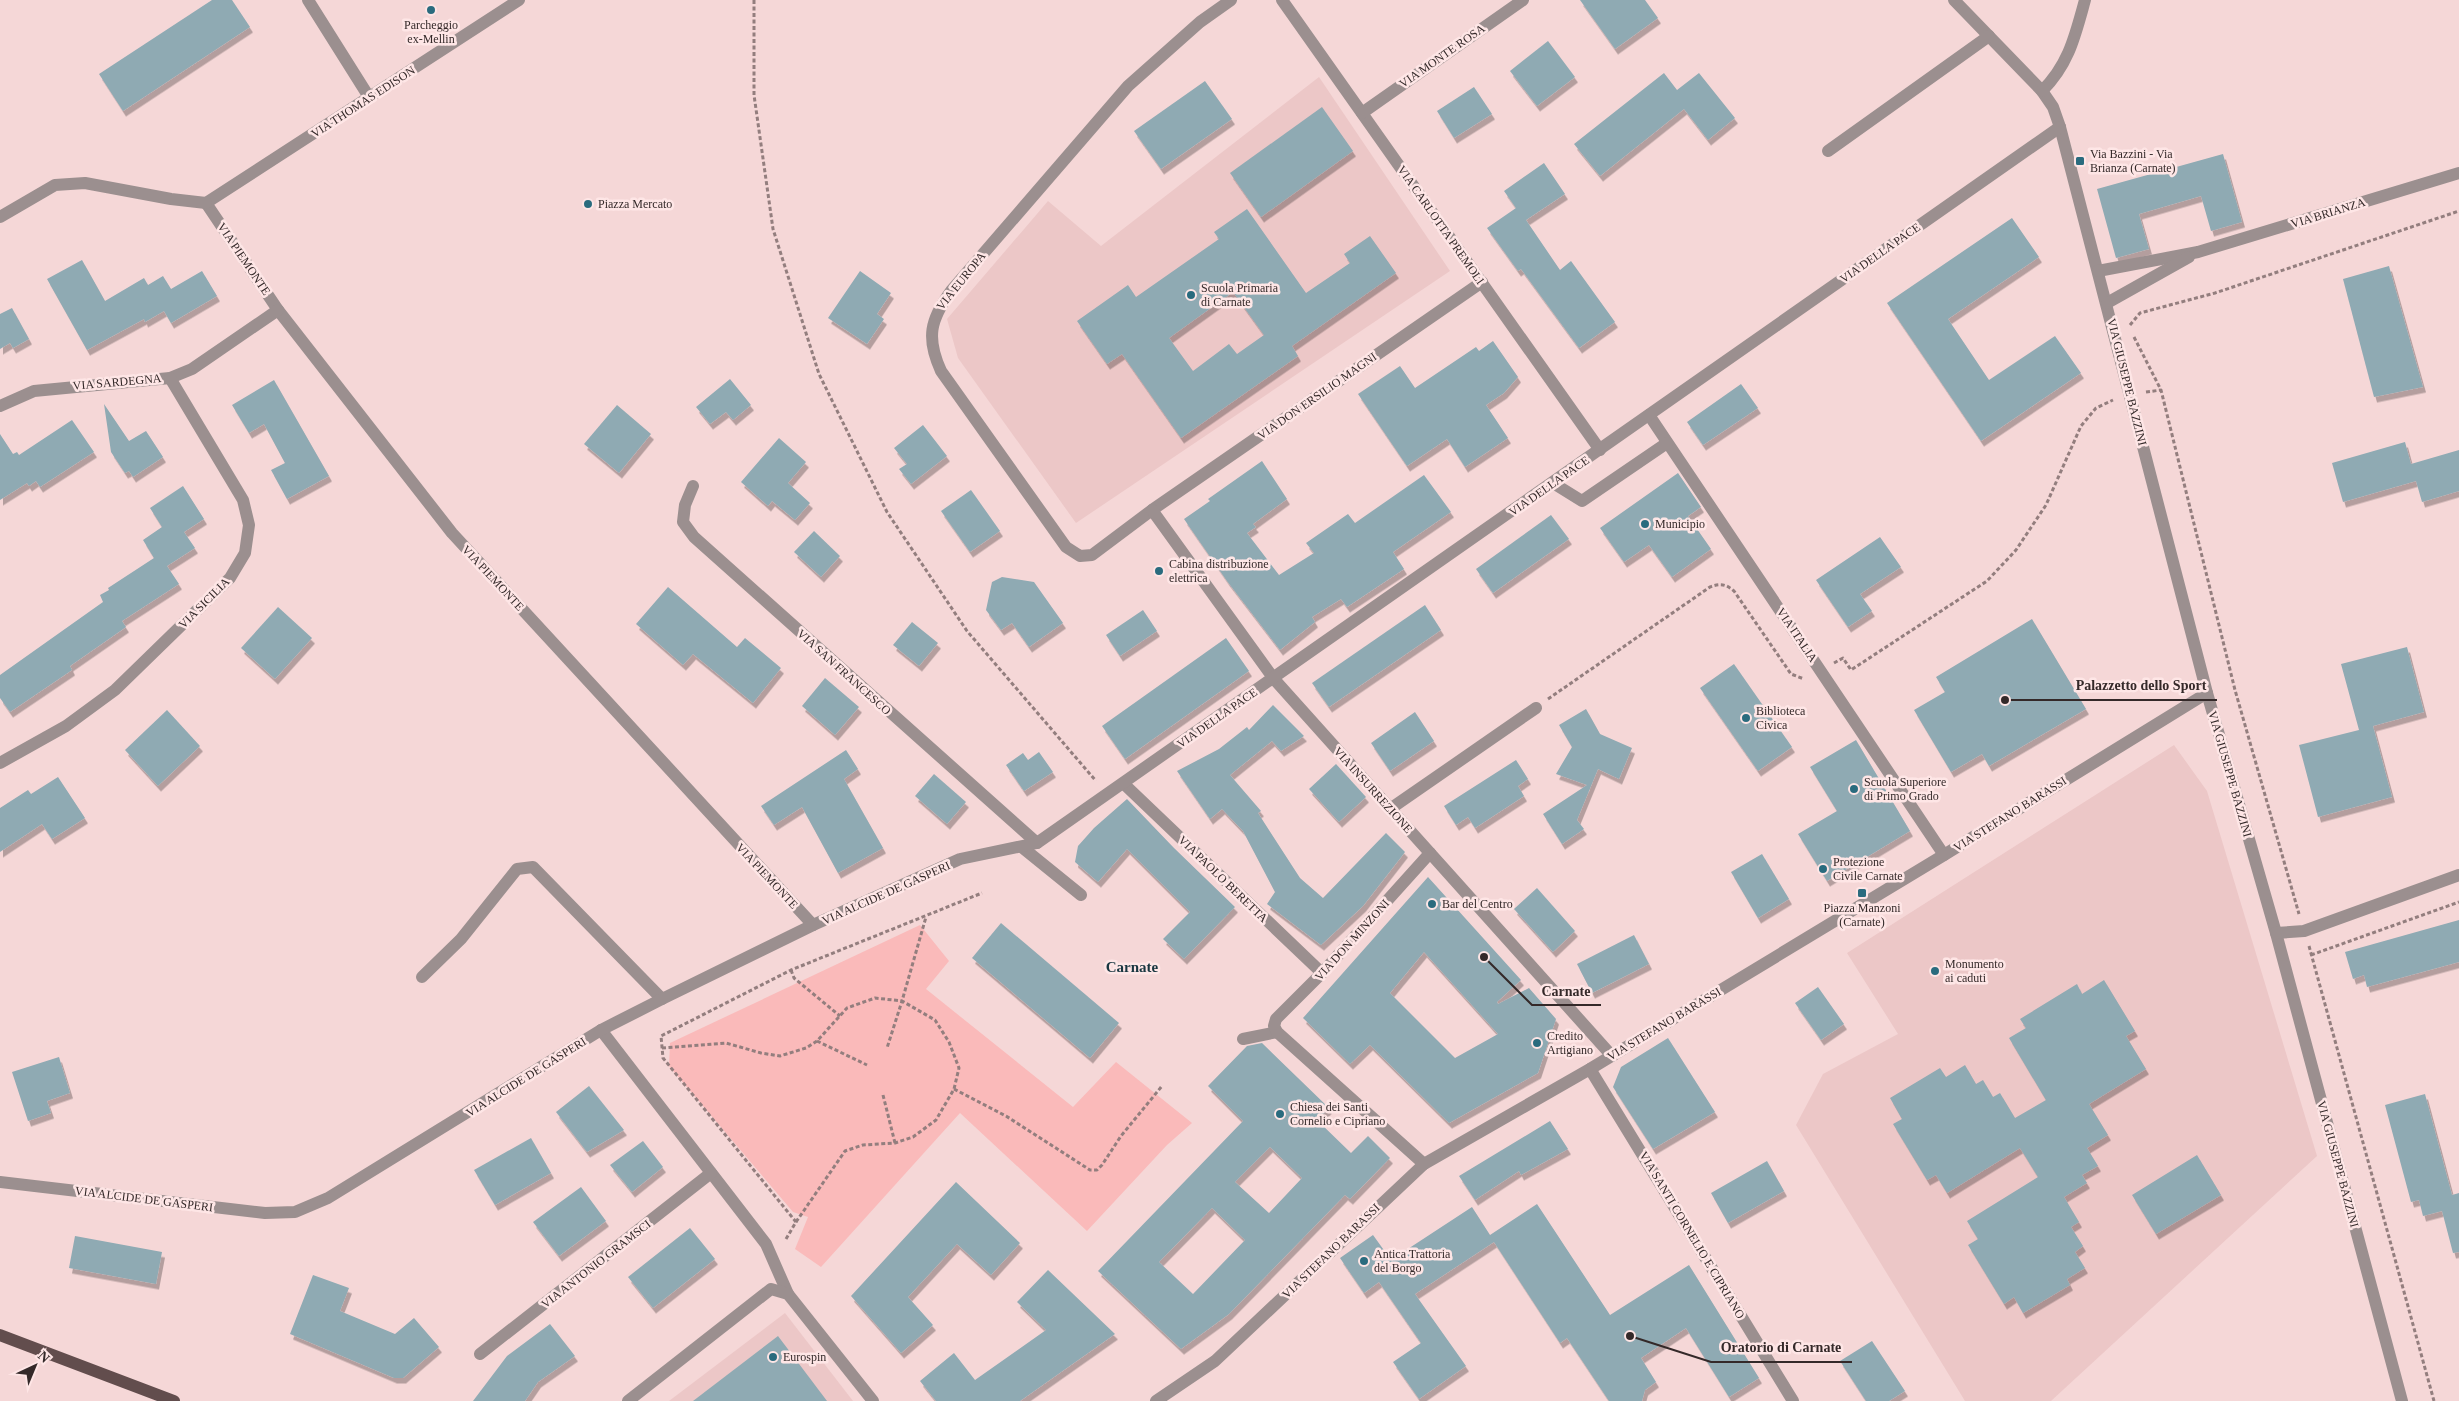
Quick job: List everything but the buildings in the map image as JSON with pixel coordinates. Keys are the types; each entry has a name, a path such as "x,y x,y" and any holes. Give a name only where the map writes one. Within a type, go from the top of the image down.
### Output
{"main road":[{"path":"0,1335 174,1401"}],"street":[{"path":"308,0 369,97"},
{"name":"VIA THOMAS EDISON","path":"206,203 519,0"},
{"name":"VIA EUROPA","path":"1152,510 1092,556 1080,556 1066,547 941,371 935,358 931,327 934,317 951,291 1128,86 1200,22 1231,0"},
{"name":"VIA CARLOTTA PREMOLI","path":"1282,0 1600,450"},
{"name":"VIA MONTE ROSA","path":"1362,112 1523,0"},
{"name":"VIA GIUSEPPE BAZZINI","path":"1954,0 2042,91 2053,106 2060,127 2207,692 2276,933 2402,1401"},
{"path":"2042,91 2057,75 2068,55 2085,0"},
{"path":"1828,151 1988,36"},
{"name":"VIA DELLA PACE","path":"1037,843 1124,784 2060,127"},
{"name":"VIA BRIANZA","path":"2098,271 2198,252 2459,174"},
{"path":"0,217 55,185 85,183 171,199 206,203"},
{"name":"VIA PIEMONTE","path":"206,203 278,310 452,533 813,926"},
{"name":"VIA BRIANZA","path":"2107,303 2198,252"},
{"name":"VIA DON ERSILIO MAGNI","path":"1152,510 1482,282"},
{"name":"VIA SARDEGNA","path":"0,406 34,391 170,378 192,369 278,310"},
{"name":"VIA SICILIA","path":"0,763 66,726 115,690 230,578 245,553 249,525 243,500 170,378"},
{"name":"VIA ITALIA","path":"1649,415 1944,855"},
{"path":"1553,483 1582,501 1667,442"},
{"name":"VIA SAN FRANCESCO","path":"693,486 685,505 682,522 694,537 1037,843"},
{"name":"VIA INSURREZIONE","path":"1152,510 1274,679 1612,1056"},
{"name":"VIA STEFANO BARASSI","path":"1156,1401 1215,1361 1424,1164 1612,1056 1944,855 2207,692"},
{"path":"1390,808 1536,708"},
{"name":"VIA PAOLO BERETTA","path":"1124,784 1322,973"},
{"name":"VIA ALCIDE DE GASPERI","path":"0,1182 256,1212 295,1212 328,1198 601,1030 662,999 813,926 960,859 1023,848 1037,843"},
{"path":"1023,848 1081,895"},
{"name":"VIA DON MINZONI","path":"1276,1029 1276,1019 1322,973 1430,853"},
{"path":"422,977 461,939 517,869 533,866 662,999"},
{"path":"2276,933 2304,931 2459,875"},
{"path":"1242,1039 1276,1029 1424,1164"},
{"path":"601,1030 766,1244 788,1294 873,1401"},
{"name":"VIA SANTI CORNELIO E CIPRIANO","path":"1590,1069 1793,1401"},
{"name":"VIA ANTONIO GRAMSCI","path":"480,1354 711,1173"},
{"path":"628,1401 771,1289 788,1294"}],"path":[{"path":"754,0 754,95 773,229 819,374 887,512 966,631 1108,794"},
{"path":"2434,1401 2311,955 2235,690 2161,390 2129,326 2140,313 2215,293 2459,211"},
{"path":"1536,708 1710,587 1718,584 1728,585 1734,591 1791,674 1802,679 1821,672 1843,658 1852,670 1987,581 2016,550 2046,505 2081,426 2096,408 2130,393"},
{"path":"796,1222 664,1058 661,1036 791,970 982,893"},
{"path":"2311,955 2459,902"},
{"path":"887,1048 926,916"},
{"path":"791,970 794,978 840,1016"},
{"path":"662,1048 726,1043 761,1053 780,1056 806,1048 817,1041 848,1008 876,998 902,1001 935,1020 950,1042 959,1068 954,1089 936,1120 913,1136 895,1143 863,1144 845,1151 786,1239"},
{"path":"817,1041 867,1064"},
{"path":"954,1089 1006,1116 1090,1170 1097,1170 1121,1136 1162,1086"},
{"path":"883,1095 895,1143"}],"shaded area":[{"name":"Scuola Primaria di Carnate","path":"1319,77 1450,271 1076,523 958,358 947,319 1048,201 1101,246"},
{"path":"2174,745 2207,791 2317,1156 2051,1401 1965,1401 1796,1125 1823,1074 1898,1034 1847,953"},
{"path":"920,925 949,961 926,989 1073,1107 1116,1062 1192,1123 1167,1145 1087,1231 960,1113 821,1267 795,1249 808,1217 793,1212 669,1066 670,1043"},
{"name":"Eurospin","path":"785,1313 853,1401 669,1401"}],"place":[{"name":"Parcheggio ex-Mellin","path":"431,10"},
{"name":"Via Bazzini - Via Brianza (Carnate)","path":"2080,161"},
{"name":"Piazza Mercato","path":"588,204"},
{"name":"Scuola Primaria di Carnate","path":"1191,295"},
{"name":"Municipio","path":"1645,524"},
{"name":"Cabina distribuzione elettrica","path":"1159,571"},
{"name":"Palazzetto dello Sport","path":"2005,700"},
{"name":"Biblioteca Civica","path":"1746,718"},
{"name":"Scuola Superiore di Primo Grado","path":"1854,789"},
{"name":"Protezione Civile Carnate","path":"1823,869"},
{"name":"Piazza Manzoni (Carnate)","path":"1862,893"},
{"name":"Bar del Centro","path":"1432,904"},
{"name":"Carnate","path":"1484,957"},
{"name":"Monumento ai caduti","path":"1935,971"},
{"name":"Credito Artigiano","path":"1537,1043"},
{"name":"Chiesa dei Santi Cornelio e Cipriano","path":"1280,1114"},
{"name":"Antica Trattoria del Borgo","path":"1364,1261"},
{"name":"Oratorio di Carnate","path":"1630,1336"},
{"name":"Eurospin","path":"773,1357"}],"district":[{"name":"Carnate","path":"1132,967"}]}
